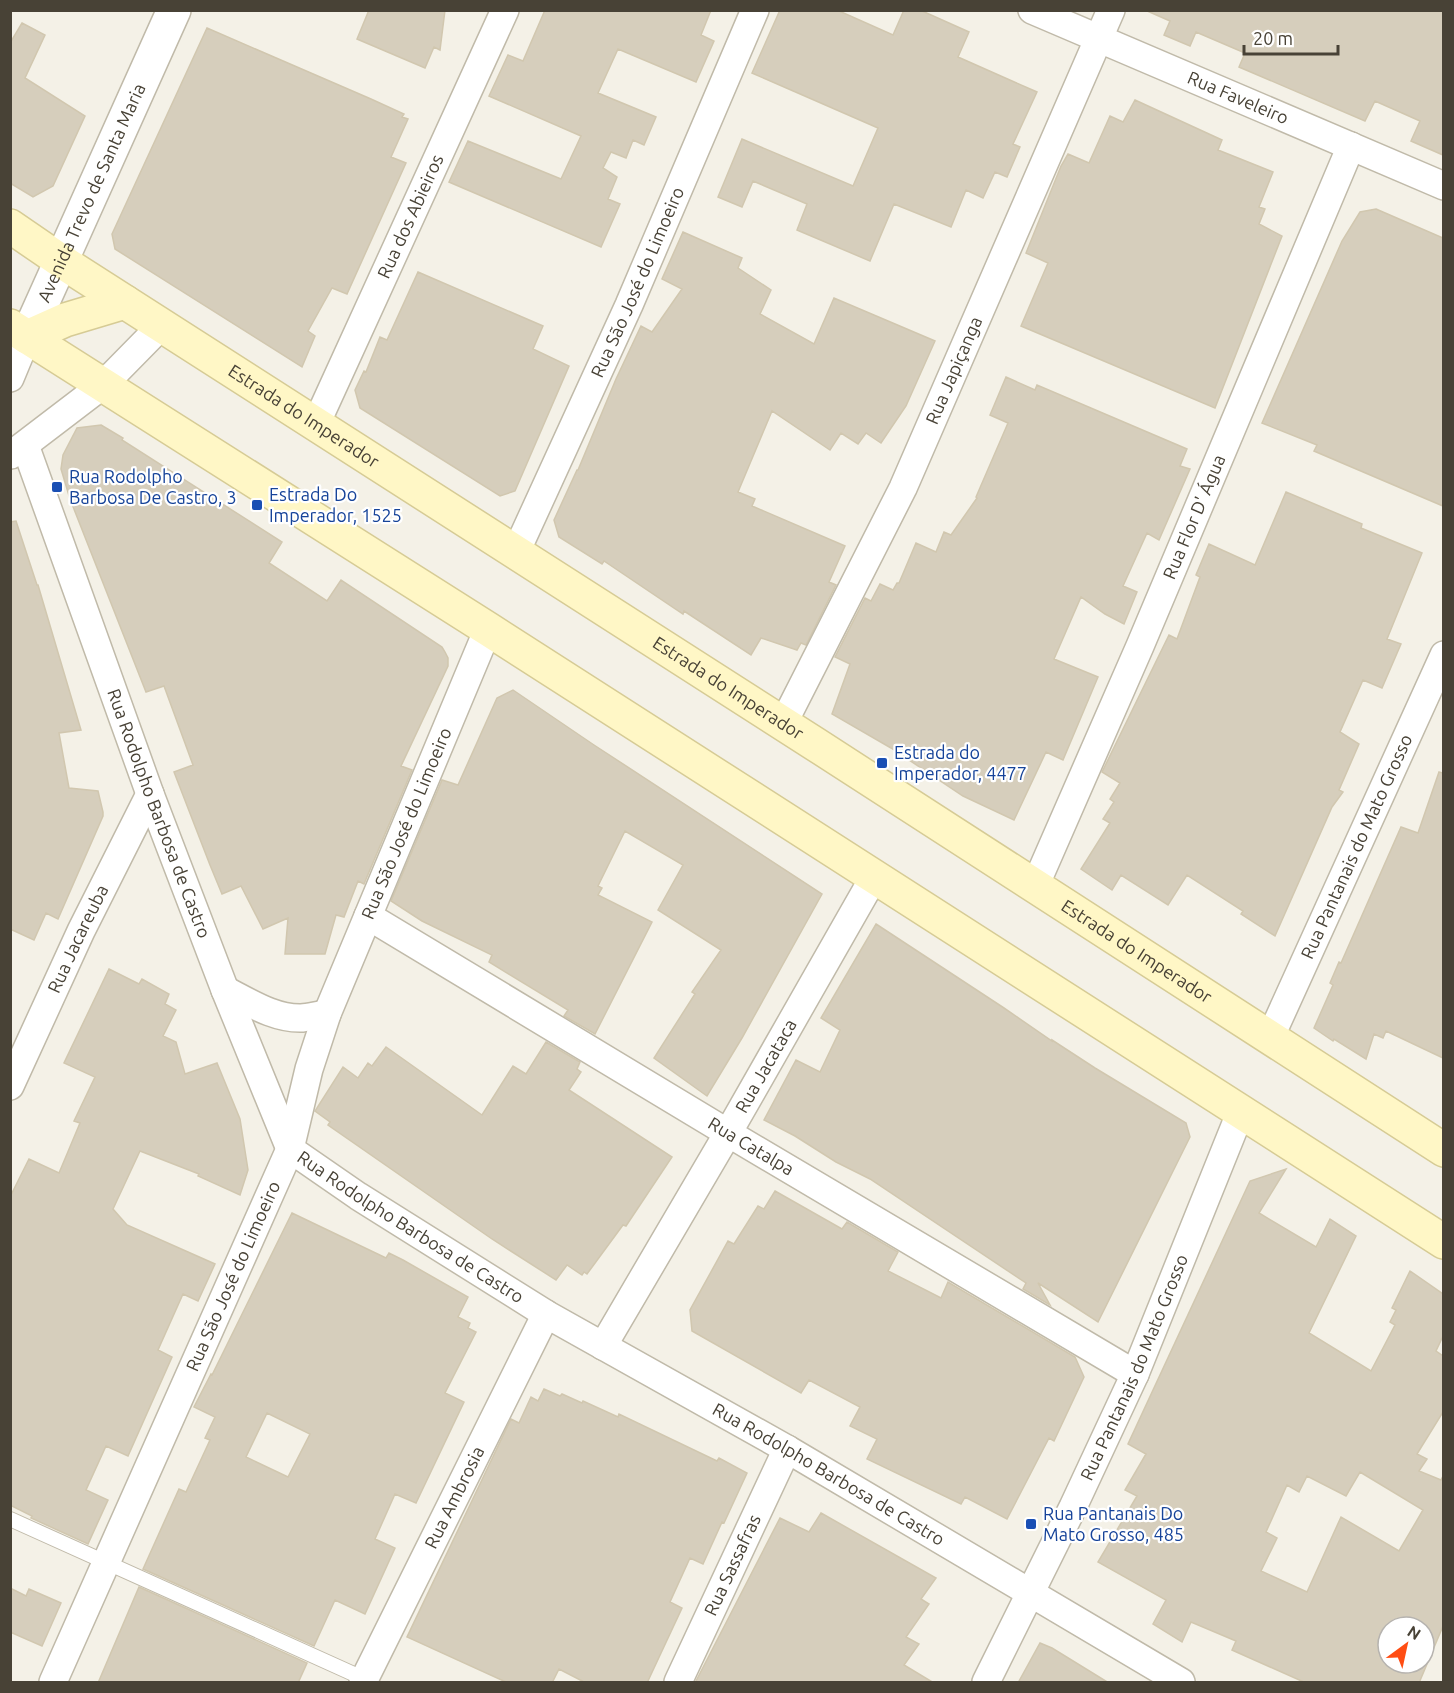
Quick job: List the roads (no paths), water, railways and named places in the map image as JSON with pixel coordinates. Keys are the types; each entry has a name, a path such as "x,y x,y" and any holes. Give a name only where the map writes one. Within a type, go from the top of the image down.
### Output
{"main road":[{"name":"Estrada do Imperador","path":"10,226 1443,1150"},
{"path":"19,331 125,302"},
{"path":"19,331 1443,1242"}],"street":[{"name":"Avenida Trevo de Santa Maria","path":"10,378 19,331 61,261 174,10"},
{"name":"Rua dos Abieiros","path":"316,424 505,10"},
{"name":"Rua São José do Limoeiro","path":"516,552 629,305 755,10"},
{"name":"Rua Faveleiro","path":"1032,10 1443,186"},
{"name":"Rua Japiçanga","path":"783,724 903,488 1111,10"},
{"name":"Rua Flor D' Água","path":"1035,885 1144,635 1351,146"},
{"path":"18,450 104,384 162,325"},
{"name":"Rua Rodolpho Barbosa de Castro","path":"18,450 225,990 290,1149 358,1196 546,1314 786,1449 1181,1683"},
{"name":"Rua São José do Limoeiro","path":"53,1683 290,1149 309,1069 327,1014 488,629"},
{"name":"Rua Pantanais do Mato Grosso","path":"1270,1038 1443,655"},
{"name":"Rua Jacareuba","path":"10,1086 81,931 150,794"},
{"name":"Rua Jacataca","path":"603,1346 874,877"},
{"name":"Rua Catalpa","path":"368,916 1135,1374"},
{"path":"225,990 281,1016 301,1018 327,1014"},
{"name":"Rua Pantanais do Mato Grosso","path":"986,1683 1073,1507 1135,1374 1241,1112"},
{"name":"Rua Ambrosia","path":"366,1681 546,1314"},
{"name":"Rua Sassafras","path":"678,1683 786,1449"}],"lane":[{"path":"10,1519 366,1681"}],"place":[{"name":"Rua Rodolpho Barbosa De Castro, 3","path":"57,487"},
{"name":"Estrada Do Imperador, 1525","path":"257,505"},
{"name":"Estrada do Imperador, 4477","path":"882,763"},
{"name":"Rua Pantanais Do Mato Grosso, 485","path":"1031,1524"}]}
